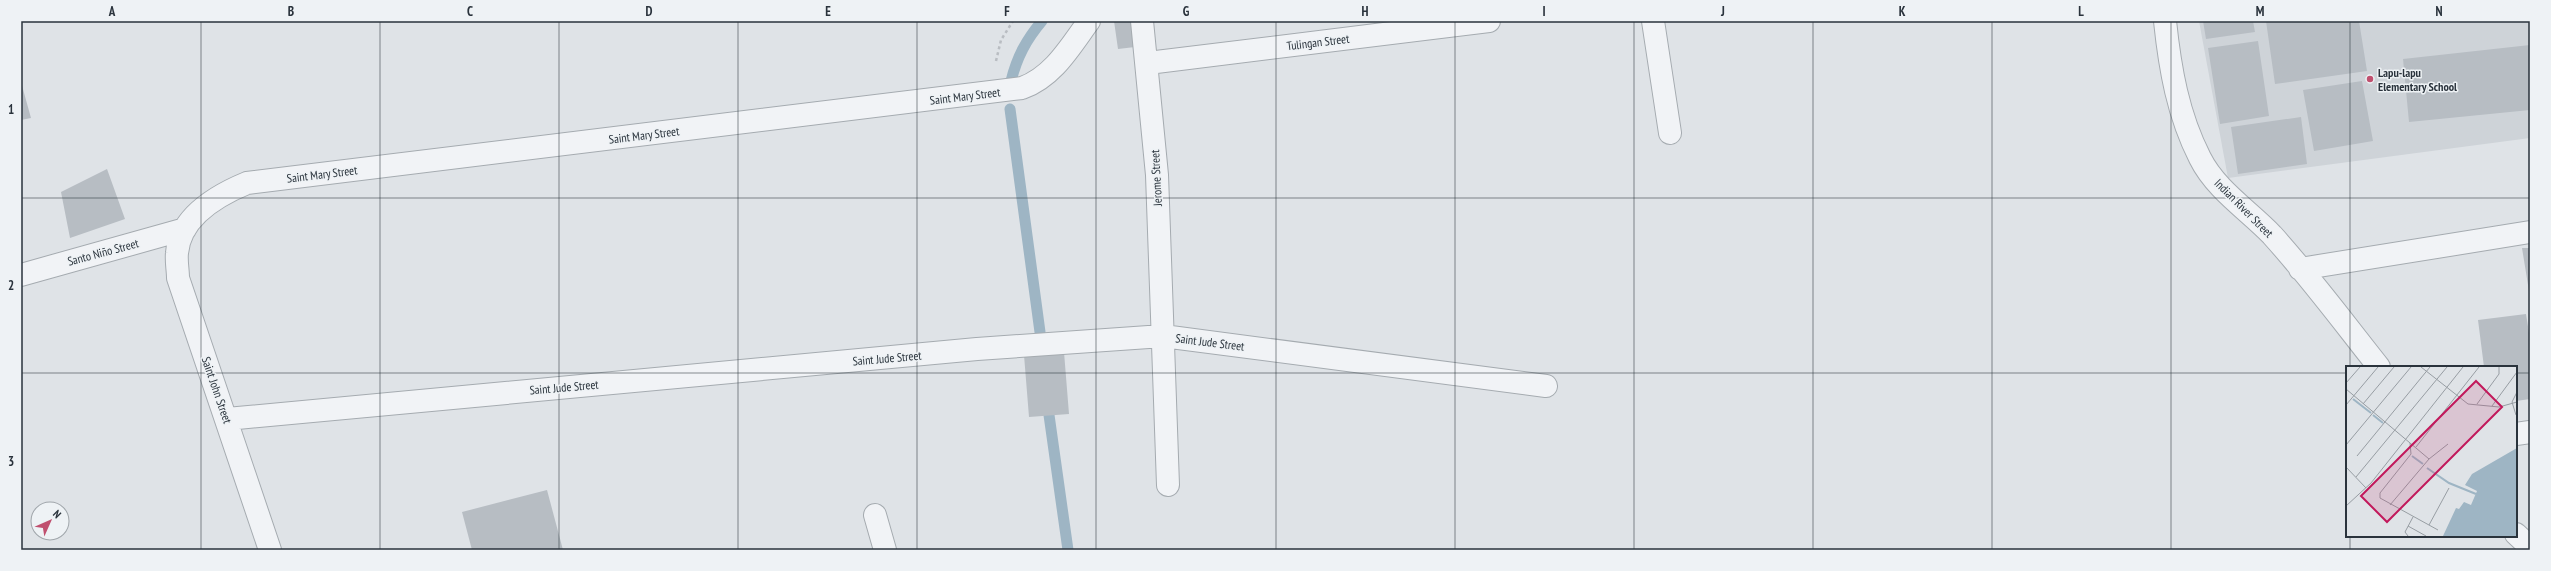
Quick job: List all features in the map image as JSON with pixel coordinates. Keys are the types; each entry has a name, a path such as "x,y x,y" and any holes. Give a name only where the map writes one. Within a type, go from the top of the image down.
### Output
{"street":[{"name":"Saint Mary Street","path":"185,229 205,206 226,192 247,183 1022,88 1038,82 1053,68 1090,21"},
{"name":"Jerome Street","path":"1142,21 1148,63 1157,175 1168,485"},
{"name":"Tulingan Street","path":"1148,63 1489,21"},
{"path":"1653,21 1670,133"},
{"name":"Indian River Street","path":"2165,21 2169,63 2178,106 2200,159 2215,181 2262,224 2378,366"},
{"name":"Santo Niño Street","path":"21,275 185,229"},
{"name":"Saint John Street","path":"185,229 177,252 178,278 227,419 270,550"},
{"path":"2300,269 2530,232"},
{"name":"Saint Jude Street","path":"227,419 961,351 1163,336 1546,386"},
{"path":"2517,434 2530,432"},
{"path":"875,515 885,550"},
{"path":"2517,535 2530,547"}],"path":[{"path":"989,93 1001,40 1013,21"}],"shaded area":[{"name":"Lapu-lapu Elementary School","path":"2199,21 2530,21 2530,138 2228,178"}],"building":[{"path":"1114,21 1132,21 1135,47 1118,49"},
{"path":"2203,21 2253,21 2255,32 2206,39"},
{"path":"2266,21 2359,21 2367,71 2275,84"},
{"path":"2258,41 2269,116 2220,124 2208,48"},
{"path":"2530,45 2530,110 2409,122 2403,59"},
{"path":"2362,81 2373,141 2314,151 2303,90"},
{"path":"21,82 31,118 21,120"},
{"path":"2301,117 2307,164 2238,174 2231,127"},
{"path":"107,169 125,219 70,238 61,192"},
{"path":"2522,248 2530,248 2529,291"},
{"path":"2526,314 2530,339 2530,399 2517,401 2517,366 2484,366 2478,320"},
{"path":"1064,352 1069,414 1029,417 1024,355"},
{"path":"547,490 563,550 472,550 462,512"}],"waterway":[{"path":"1011,81 1016,64 1023,49 1031,35 1042,21"},
{"path":"1010,109 1040,332"},
{"path":"1049,415 1068,550"}],"place":[{"name":"Lapu-lapu Elementary School","path":"2370,79"}]}
